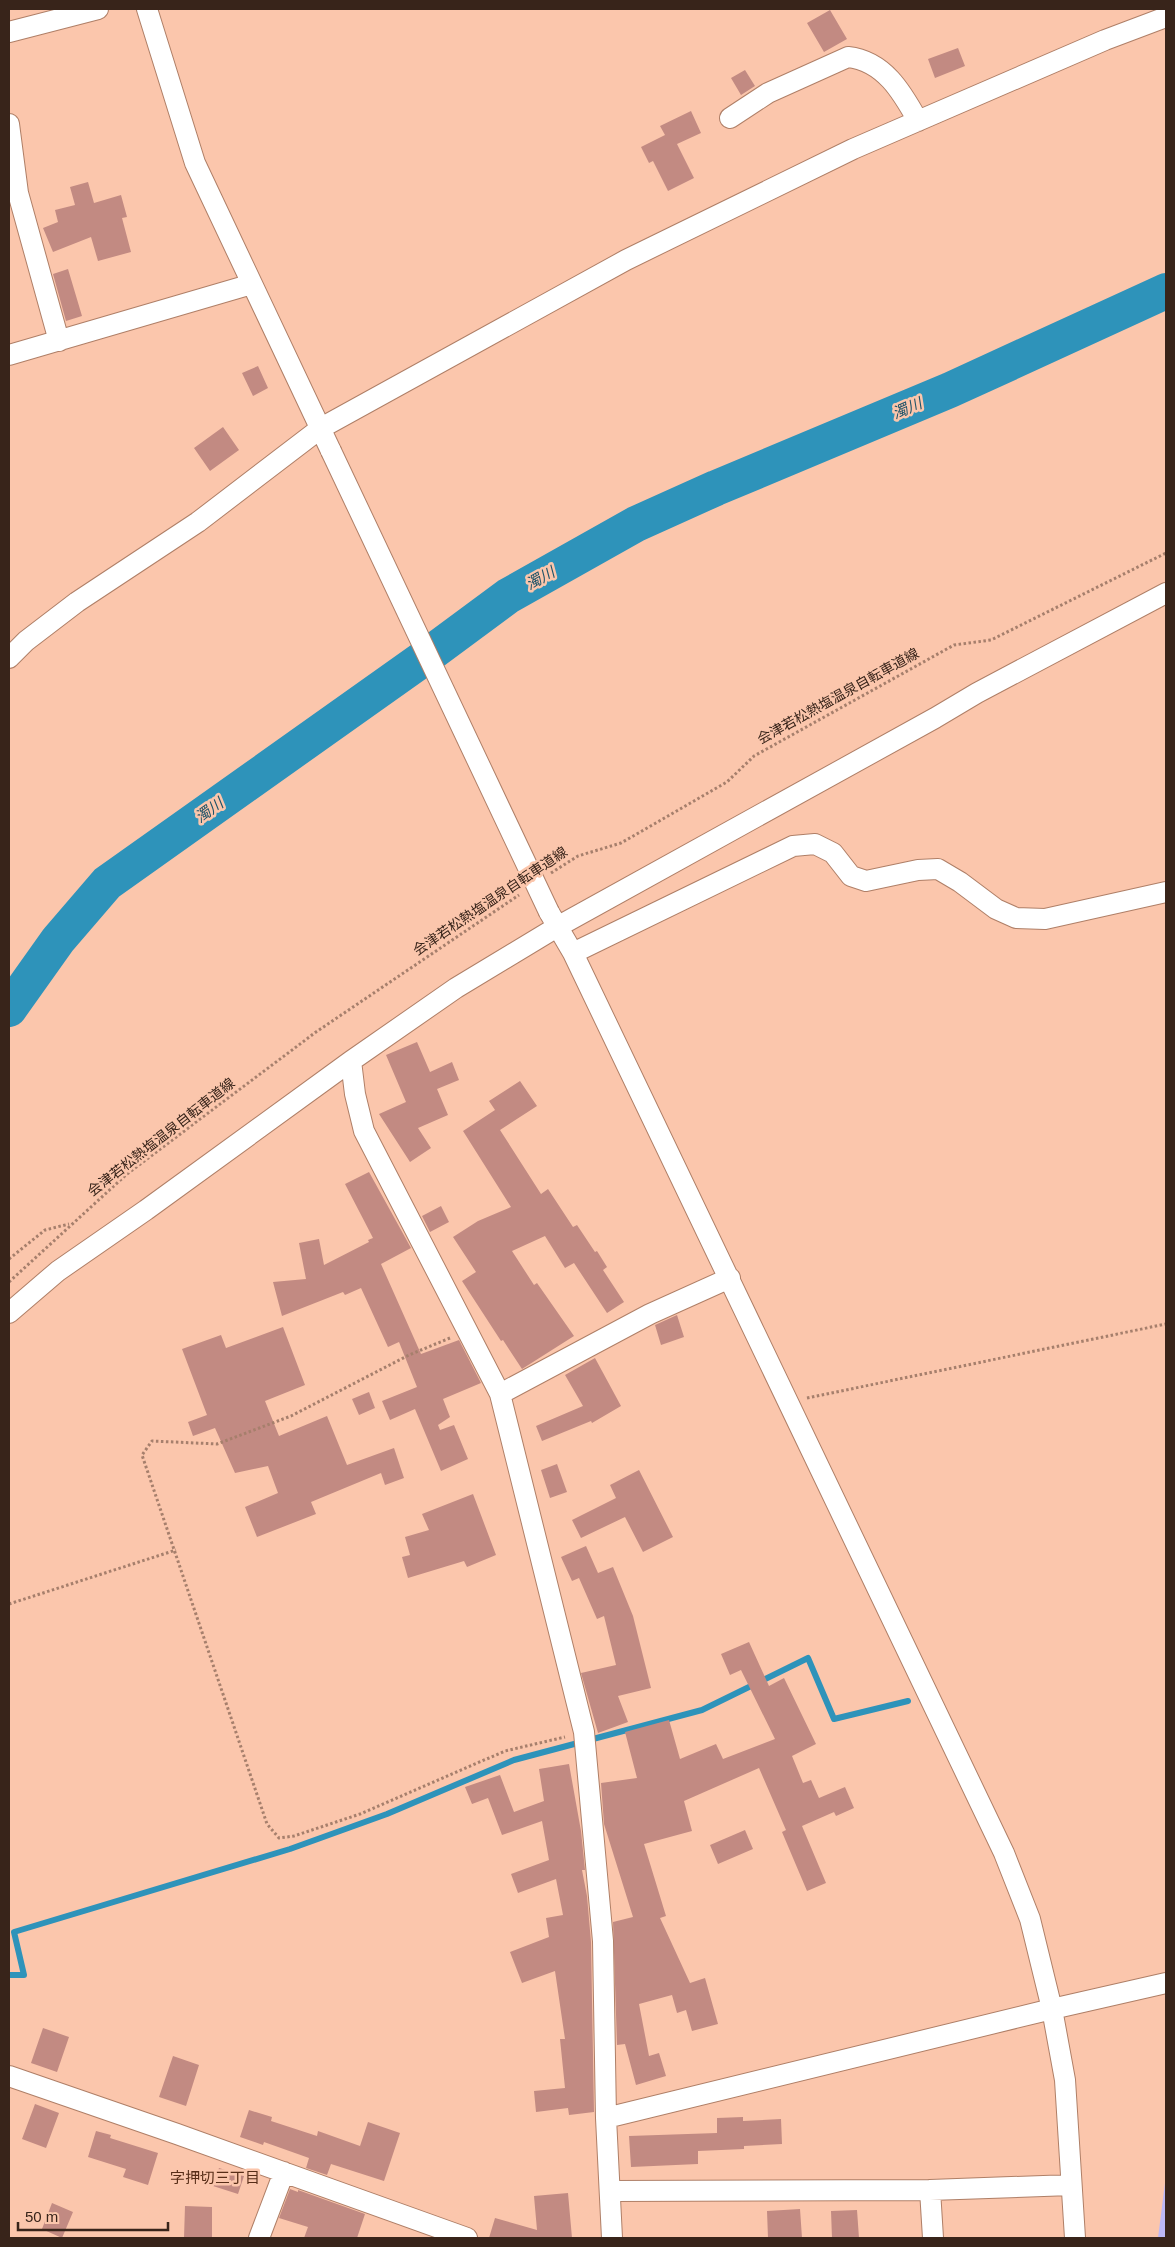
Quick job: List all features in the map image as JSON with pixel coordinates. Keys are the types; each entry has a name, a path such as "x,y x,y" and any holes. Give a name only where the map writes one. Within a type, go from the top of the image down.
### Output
{"street":[{"path":"9,32 98,9"},
{"path":"147,9 195,163 553,919 573,953 730,1278 1004,1853 1030,1918 1052,2009 1065,2080 1075,2238"},
{"path":"9,658 26,641 77,602 198,522 321,428 626,260 853,149 1105,40 1166,16"},
{"path":"730,118 768,93 848,57 859,58 885,73 908,103 918,121"},
{"path":"9,124 18,193 59,341"},
{"path":"9,355 252,284"},
{"path":"9,1313 58,1271 146,1210 350,1061 553,919 935,718 977,692 1166,593"},
{"path":"573,953 793,846 816,844 832,853 851,876 866,881 918,870 938,869 960,882 996,909 1016,918 1045,919 1166,892"},
{"path":"350,1061 355,1094 364,1131 500,1394 584,1732 603,1941 606,2118 612,2238"},
{"path":"500,1394 650,1314 730,1278"},
{"path":"606,2118 1166,1983"},
{"path":"9,2076 467,2238"},
{"path":"259,2238 284,2172"},
{"path":"611,2191 930,2190 1072,2185"},
{"path":"930,2190 933,2238"}],"path":[{"name":"会津若松熱塩温泉自転車道線","path":"547,876 578,856 621,843 727,782 754,756 954,645 991,640 1166,553"},
{"name":"会津若松熱塩温泉自転車道線","path":"9,1282 70,1224 128,1174 316,1032 524,892"},
{"path":"9,1260 45,1230 70,1224"},
{"path":"789,1402 1166,1324"},
{"path":"467,1331 409,1355 291,1416 217,1444 152,1441 142,1455 176,1550 267,1824 279,1838 294,1836 360,1814 505,1751 584,1732"},
{"path":"9,1604 176,1550"}],"shaded area":[{"path":"1166,2175 1166,2238 1158,2238"}],"building":[{"path":"830,10 847,39 824,52 807,23"},
{"path":"958,48 965,66 935,78 928,59"},
{"path":"745,70 755,86 741,95 731,78"},
{"path":"691,111 701,133 677,144 694,178 668,191 653,161 649,163 641,147 665,135 660,126"},
{"path":"88,182 94,203 121,195 127,217 122,218 131,252 98,261 91,237 53,252 43,228 58,222 55,210 75,205 70,187"},
{"path":"68,269 82,316 66,321 53,274"},
{"path":"258,366 268,388 253,396 242,373"},
{"path":"223,427 239,450 210,471 194,448"},
{"path":"417,1042 430,1072 452,1062 459,1080 437,1089 448,1115 418,1128 431,1148 410,1162 379,1114 406,1102 386,1055"},
{"path":"520,1081 537,1106 500,1130 541,1194 548,1189 573,1227 577,1225 595,1252 597,1251 607,1267 603,1270 624,1302 607,1313 574,1263 565,1268 545,1236 512,1251 534,1285 537,1283 574,1336 522,1369 503,1340 501,1341 462,1281 476,1272 453,1237 478,1221 511,1207 463,1131 495,1110 489,1101"},
{"path":"369,1172 411,1248 381,1264 421,1354 459,1340 481,1383 443,1399 450,1417 438,1425 440,1430 454,1425 468,1459 441,1471 415,1409 390,1420 382,1401 417,1387 399,1342 388,1347 361,1288 345,1295 343,1292 282,1316 273,1282 306,1279 299,1243 319,1239 324,1265 369,1242 368,1240 373,1238 345,1184"},
{"path":"441,1206 449,1222 430,1232 422,1216"},
{"path":"677,1315 684,1337 661,1345 655,1325"},
{"path":"283,1327 305,1385 265,1401 279,1436 327,1416 347,1465 394,1448 404,1478 385,1485 381,1473 311,1502 316,1514 257,1537 245,1507 278,1493 268,1466 235,1473 215,1428 193,1436 188,1422 207,1415 182,1349 221,1335 226,1348"},
{"path":"595,1358 621,1406 592,1423 591,1421 542,1441 536,1426 583,1406 565,1375"},
{"path":"369,1392 375,1408 359,1415 352,1399"},
{"path":"557,1464 567,1492 550,1498 541,1470"},
{"path":"639,1470 673,1537 643,1552 625,1517 581,1538 572,1520 616,1498 610,1485"},
{"path":"473,1494 496,1555 467,1567 464,1561 408,1578 402,1557 410,1555 405,1537 429,1530 422,1514"},
{"path":"586,1546 598,1573 613,1567 633,1616 651,1688 618,1696 628,1722 598,1733 581,1673 616,1665 604,1616 597,1619 579,1578 572,1581 561,1557"},
{"path":"749,1642 769,1686 784,1678 816,1744 792,1756 803,1783 811,1780 819,1798 845,1787 854,1808 836,1816 834,1812 802,1826 826,1883 807,1891 782,1832 786,1830 759,1768 684,1801 692,1831 644,1844 666,1916 660,1918 690,1983 705,1978 718,2024 692,2031 686,2010 677,2013 672,1995 639,2004 649,2056 659,2053 666,2076 636,2085 625,2044 617,2045 613,1922 633,1917 604,1824 601,1783 637,1778 625,1732 669,1720 680,1759 716,1744 723,1759 775,1739 741,1670 730,1675 721,1654"},
{"path":"569,1764 581,1831 585,1870 582,1870 587,1896 591,1942 594,2112 569,2115 568,2108 536,2112 534,2091 565,2088 560,2039 565,2039 555,1971 522,1983 510,1952 549,1937 546,1918 563,1915 556,1879 518,1893 511,1874 549,1860 542,1821 502,1835 488,1798 472,1804 465,1787 500,1775 514,1812 544,1801 539,1769"},
{"path":"745,1830 753,1849 718,1864 710,1845"},
{"path":"43,2028 69,2037 57,2072 31,2063"},
{"path":"173,2056 199,2065 186,2106 159,2097"},
{"path":"35,2104 59,2113 46,2148 22,2139"},
{"path":"249,2110 272,2117 271,2121 317,2136 318,2131 360,2146 368,2122 400,2133 384,2181 331,2164 327,2175 306,2168 309,2158 264,2142 263,2145 240,2137"},
{"path":"743,2117 743,2121 781,2119 782,2144 744,2146 744,2149 698,2151 698,2164 631,2167 629,2136 717,2133 717,2118"},
{"path":"96,2131 111,2135 110,2138 158,2153 148,2185 123,2177 126,2169 88,2157"},
{"path":"219,2168 244,2176 238,2194 213,2186"},
{"path":"290,2189 298,2192 298,2190 365,2214 357,2238 304,2238 308,2227 279,2218"},
{"path":"568,2193 572,2238 489,2238 495,2218 537,2230 534,2196"},
{"path":"52,2203 73,2212 62,2238 42,2229"},
{"path":"185,2206 212,2207 212,2238 184,2238"},
{"path":"800,2209 802,2238 768,2238 767,2211"},
{"path":"857,2210 859,2238 832,2238 831,2211"}],"waterway":[{"name":"濁川","path":"9,1009 58,940 107,883 431,653 508,596 636,524 716,488 950,390 1166,291"},
{"path":"9,1975 24,1975 14,1932 290,1849 387,1814 514,1760 702,1710 808,1658 834,1719 908,1701"}],"district":[{"name":"字押切三丁目","path":"215,2177"}]}
